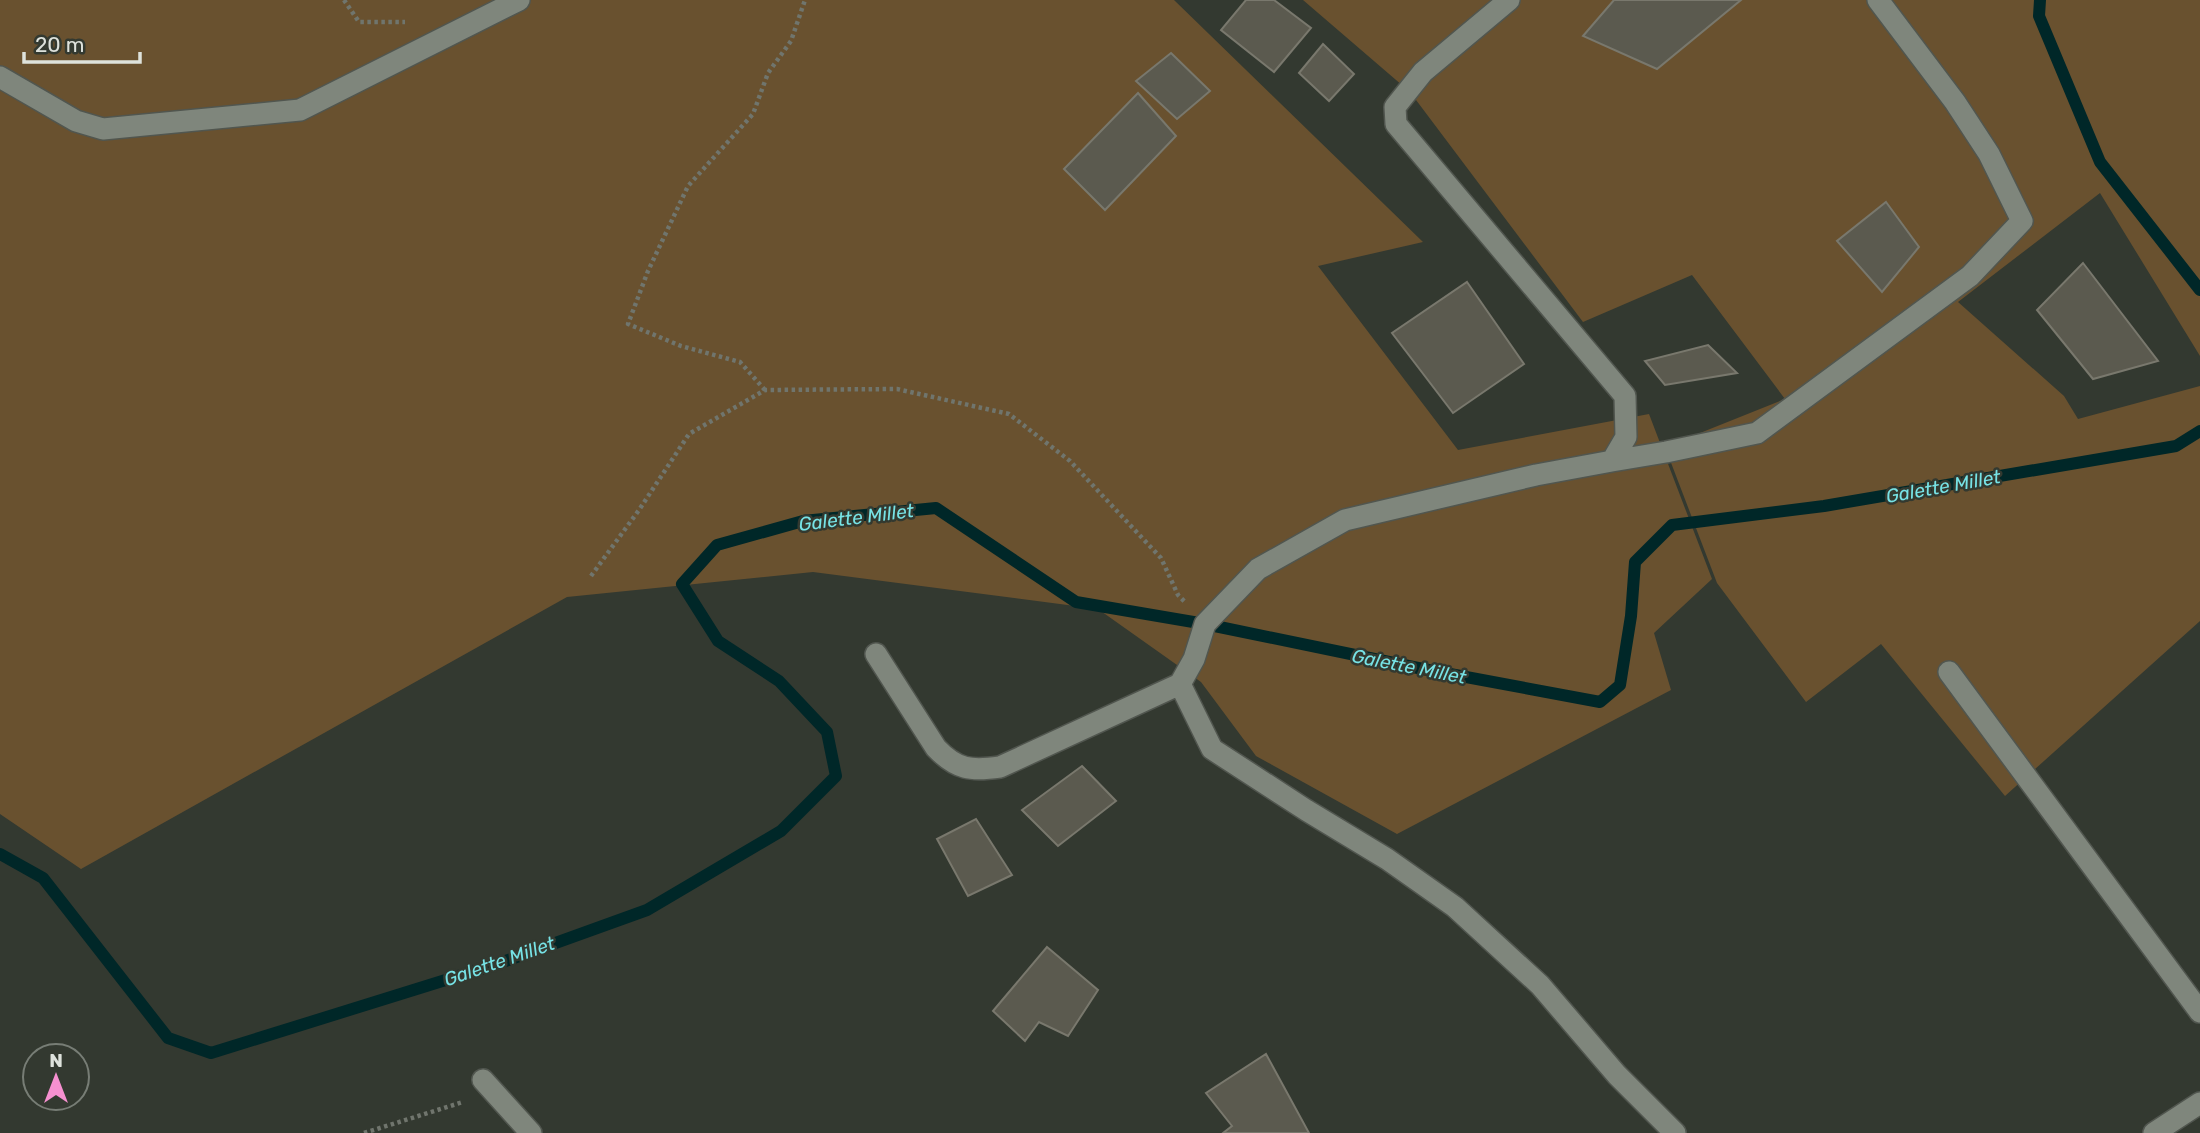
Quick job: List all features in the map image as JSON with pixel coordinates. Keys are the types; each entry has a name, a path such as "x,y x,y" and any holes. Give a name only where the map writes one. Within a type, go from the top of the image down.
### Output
{"street":[{"path":"0,77 76,121 103,130 300,110 519,0"},
{"path":"1510,0 1423,72 1395,107 1396,124 1625,396 1626,437 1612,461"},
{"path":"876,654 936,748 948,760 963,768 980,770 1000,766 1180,684 1194,659 1205,624 1258,569 1345,520 1536,475 1757,433 1970,276 2022,222 1989,154 1955,102 1878,0"},
{"path":"1949,672 2200,1012"},
{"path":"1180,684 1212,749 1387,859 1455,907 1540,985 1617,1075 1675,1133"},
{"path":"488,1086 531,1133"},
{"path":"2154,1133 2200,1103"}],"path":[{"path":"765,390 740,362 681,346 628,324 648,271 688,186 752,114 768,73 791,41 805,0"},
{"path":"591,576 689,434 765,390 897,389 1009,414 1079,470 1161,558 1178,595 1205,624"},
{"path":"363,1133 488,1086"}],"shaded area":[{"path":"0,0 1174,0 1423,242 1318,266 1458,450 1649,414 1712,579 1654,633 1671,690 1397,834 1256,756 1201,682 1098,609 813,572 567,597 81,869 0,814"},
{"path":"1303,0 2200,0 2200,356 2100,193 1958,302 2064,396 2078,419 2200,386 2200,621 2005,796 1881,644 1806,702 1717,583 1665,447 1785,399 1692,275 1583,322 1410,92"}],"building":[{"path":"1246,0 1274,0 1311,28 1274,72 1221,30"},
{"path":"1614,0 1741,0 1657,69 1583,36"},
{"path":"1323,44 1354,74 1329,101 1299,73"},
{"path":"1171,53 1210,91 1177,119 1136,81"},
{"path":"1138,93 1176,136 1105,210 1064,169"},
{"path":"1886,202 1919,247 1882,292 1837,241"},
{"path":"2083,263 2158,361 2093,379 2037,310"},
{"path":"1467,282 1524,364 1453,413 1392,333"},
{"path":"1708,345 1737,373 1665,385 1645,361"},
{"path":"1082,766 1116,801 1058,846 1022,810"},
{"path":"976,819 1012,875 968,896 937,839"},
{"path":"1047,947 1098,990 1068,1036 1039,1022 1025,1041 993,1011"},
{"path":"1266,1054 1309,1133 1223,1133 1232,1126 1206,1093"}],"waterway":[{"name":"Galette Millet","path":"2040,0 2039,16 2100,162 2200,290"},
{"name":"Galette Millet","path":"0,854 43,878 168,1038 211,1053 497,964 647,910 781,831 836,776 827,732 779,681 718,641 682,584 717,545 803,521 936,508 1076,602 1205,624 1600,702 1620,685 1631,616 1635,562 1672,525 1824,506 2176,446 2200,431"}]}
